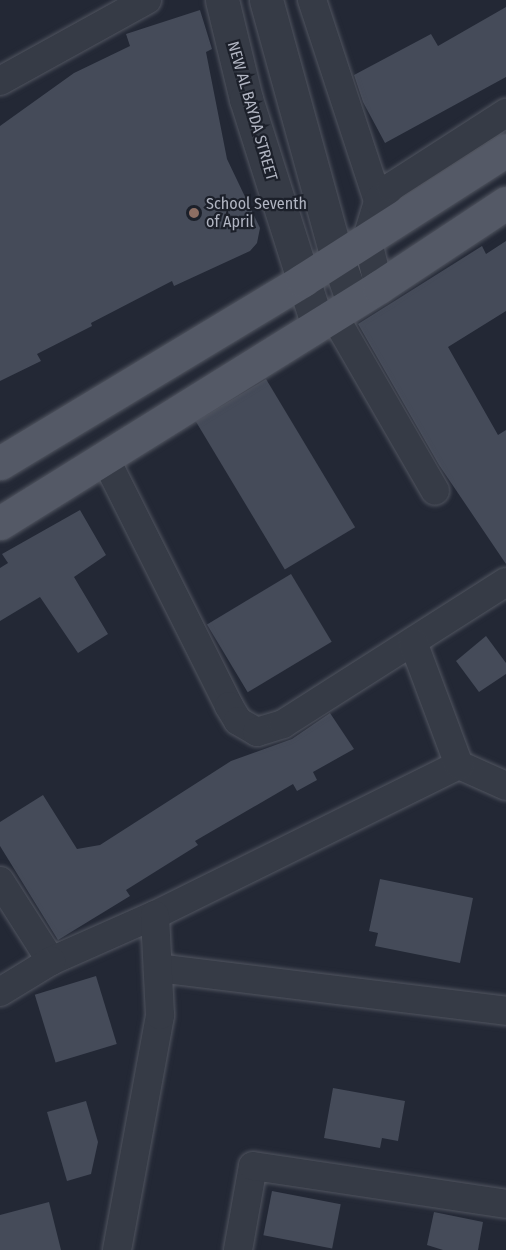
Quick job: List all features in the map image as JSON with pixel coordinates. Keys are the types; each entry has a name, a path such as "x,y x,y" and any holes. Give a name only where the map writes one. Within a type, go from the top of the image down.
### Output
{"main road":[{"path":"0,463 303,280 506,150"},
{"path":"0,523 346,307 506,203"}],"street":[{"path":"0,81 147,0"},
{"name":"NEW AL BAYDA STREET","path":"222,0 246,99 303,280 346,307"},
{"path":"266,0 337,257 346,307 435,491"},
{"path":"312,0 378,201"},
{"path":"346,307 378,201 391,187 506,112"},
{"path":"105,458 238,721 257,732 283,724 506,582"},
{"path":"413,642 459,765 506,786"},
{"path":"0,992 51,961 155,915 459,765"},
{"path":"0,881 51,961"},
{"path":"117,1250 160,1015 155,915"},
{"path":"158,968 506,1011"},
{"path":"238,1250 253,1166 506,1204"}],"building":[{"path":"506,7 506,77 385,143 363,102 354,75 431,34 438,46"},
{"path":"200,10 212,49 206,52 227,159 260,228 257,243 250,251 174,286 172,281 91,323 92,326 37,354 41,361 0,381 0,126 74,73 130,46 126,34"},
{"path":"506,241 506,311 448,347 498,435 506,430 506,564 439,465 358,324 482,246 486,254"},
{"path":"266,379 355,527 285,570 196,421"},
{"path":"80,510 106,555 74,577 108,634 78,653 40,597 0,621 0,568 8,563 2,554"},
{"path":"291,574 332,642 248,692 207,624"},
{"path":"486,636 506,663 506,674 479,692 456,661"},
{"path":"330,713 354,749 313,772 317,780 297,791 293,784 195,841 198,845 126,890 130,896 58,940 0,846 0,822 43,795 77,849 100,845 231,761 292,739"},
{"path":"380,879 473,898 460,963 375,946 378,933 369,931"},
{"path":"96,976 117,1044 56,1063 35,995"},
{"path":"333,1088 405,1101 398,1141 382,1138 380,1148 324,1138"},
{"path":"86,1101 98,1142 91,1174 67,1181 47,1112"},
{"path":"272,1191 341,1204 332,1249 263,1235"},
{"path":"49,1202 61,1250 0,1250 0,1215"},
{"path":"434,1212 483,1222 478,1250 443,1250 427,1245"}],"place":[{"name":"School Seventh of April","path":"194,213"}]}
